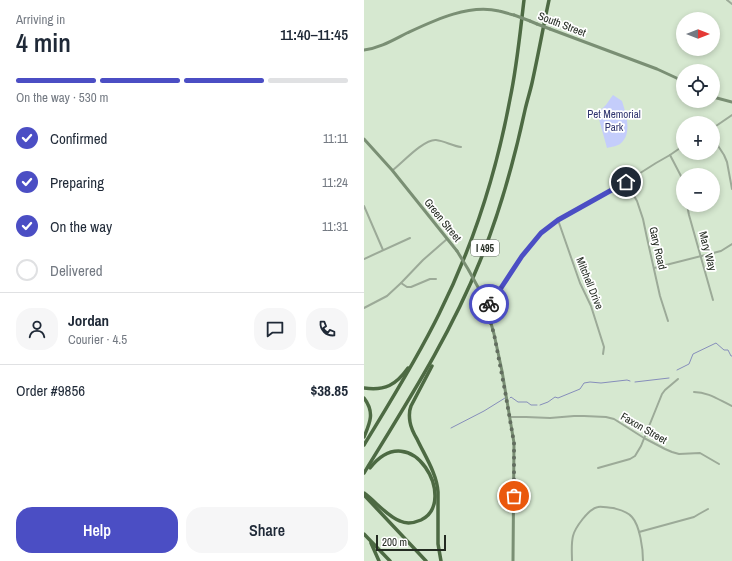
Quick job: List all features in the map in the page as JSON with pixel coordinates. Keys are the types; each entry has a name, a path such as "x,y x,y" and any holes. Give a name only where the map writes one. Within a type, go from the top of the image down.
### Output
{"highway":[{"name":"I 495","path":"364,445 423,346 441,311 476,226 490,185 502,139 517,56 524,0"},
{"name":"I 495","path":"364,474 444,339 474,276 491,232 517,145 532,85 549,0"},
{"path":"442,561 439,546 437,484 434,474 411,428 409,416 412,406 444,339"},
{"path":"364,388 382,388 396,382 404,374 423,346"},
{"path":"364,398 371,415 370,423 364,437"},
{"path":"364,474 375,461 383,455 395,451 404,452 417,458 426,468 431,476 435,495 432,508 428,515 419,521 408,523 395,519 364,494"},
{"path":"364,494 426,561"},
{"path":"364,534 390,561"},
{"path":"369,538 379,561"}],"main road":[{"name":"South Street","path":"364,50 381,46 431,22 465,11 488,10 514,15 657,69 676,78"},
{"path":"720,99 732,102"},
{"name":"Green Street","path":"364,139 392,170 456,251 479,289 486,306 494,334 514,443 513,561"}],"street":[{"path":"727,0 732,4"},
{"path":"720,123 732,115"},
{"path":"392,170 425,143 434,140 455,147 461,147"},
{"path":"720,149 727,162 732,189"},
{"path":"486,306 522,256 541,233 558,220 626,182 676,151"},
{"path":"670,155 677,168"},
{"name":"Gary Road","path":"626,182 637,201 643,219 660,296 668,321"},
{"path":"364,206 384,250"},
{"name":"Mary Way","path":"688,212 713,300"},
{"name":"Mitchell Drive","path":"558,220 580,283 591,306 604,347 603,354"},
{"path":"364,259 410,238"},
{"path":"364,308 387,296 423,260 447,239"},
{"path":"654,268 720,251 732,244"},
{"path":"401,283 407,287 411,287 430,279 436,279"},
{"path":"598,468 630,459 635,456 662,394 678,379"},
{"path":"694,392 702,392 732,406"},
{"name":"Faxon Street","path":"510,417 606,417 614,419 644,438 672,452 679,454 700,453 719,464"},
{"path":"572,561 572,543 574,532 586,514 595,508 602,507 624,511 633,518 637,524 639,532 643,561"},
{"path":"639,532 694,516 708,509"}],"green space":[{"name":"Pet Memorial Park","path":"613,95 622,101 627,118 627,129 624,140 620,144 607,148 597,112 604,107"}],"waterway":[{"path":"677,370 689,364 693,354 716,343 724,350 728,350 732,356"},
{"path":"635,382 669,378"},
{"path":"540,405 555,397 558,398 580,389 584,383 630,381"},
{"path":"510,398 511,397 518,402 527,402 531,405 537,405"},
{"path":"451,428 505,398"}],"way so far":[{"path":"489,304 486,306 491,319 514,443 514,496"}],"route":[{"path":"489,304 522,256 541,233 558,220 626,182"}]}
